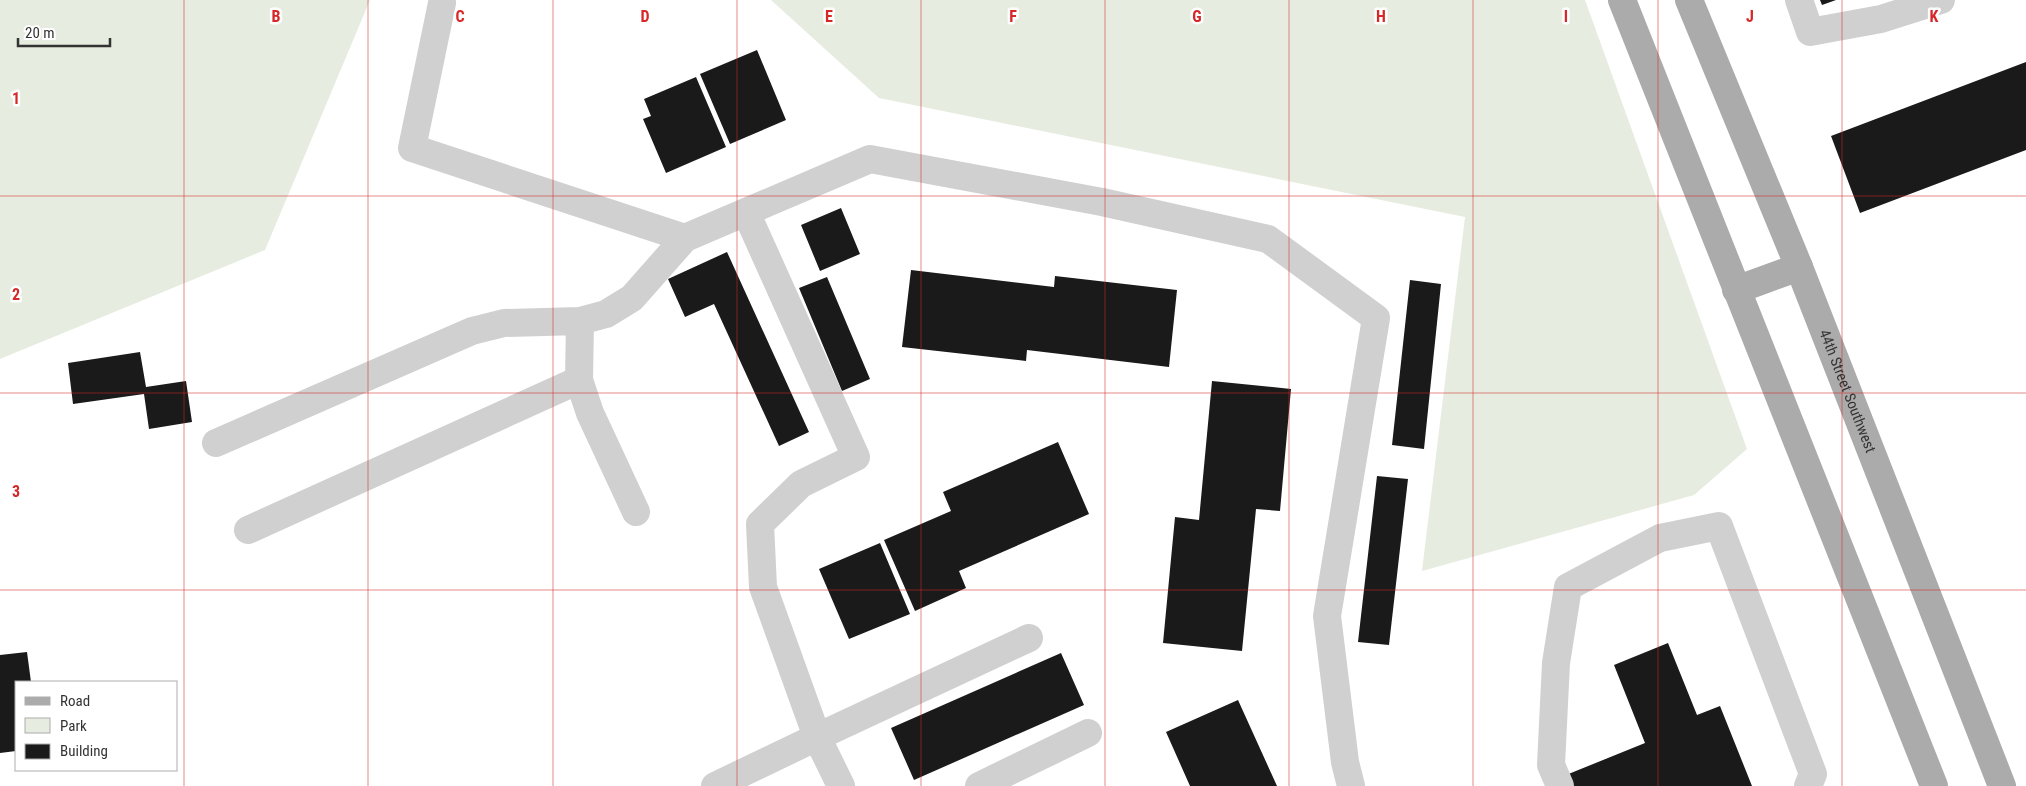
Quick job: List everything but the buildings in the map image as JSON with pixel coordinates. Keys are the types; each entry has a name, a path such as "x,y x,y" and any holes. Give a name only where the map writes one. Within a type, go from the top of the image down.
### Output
{"main road":[{"path":"1622,0 1934,786"},
{"name":"44th Street Southwest","path":"1689,0 1799,267 2002,786"},
{"path":"1736,290 1799,267"}],"street":[{"path":"1799,0 1810,32 1882,19 1941,0"},
{"path":"442,3 412,148 685,238"},
{"path":"216,443 472,331 504,323 580,321 606,314 632,298 685,238 870,159 1102,202 1268,239 1376,318 1327,616 1345,762 1350,786"},
{"path":"746,212 856,458 801,484 760,524 763,587 817,736 841,786"},
{"path":"580,321 579,380 590,413 636,512"},
{"path":"248,530 579,380"},
{"path":"1560,786 1551,765 1556,663 1568,587 1660,538 1718,526 1814,774 1808,786"},
{"path":"715,786 817,736 1029,638"},
{"path":"979,786 1088,733"}],"green space":[{"path":"0,0 370,0 265,250 0,359"},
{"path":"771,0 1585,0 1747,449 1694,495 1422,571 1465,217 879,98"}]}
